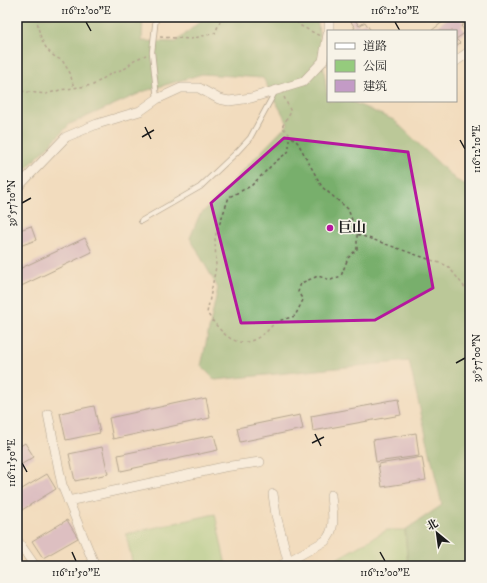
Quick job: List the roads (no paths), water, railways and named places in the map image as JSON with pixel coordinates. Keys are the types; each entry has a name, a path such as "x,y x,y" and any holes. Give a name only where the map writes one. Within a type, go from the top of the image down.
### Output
{"street":[{"path":"328,30 329,17"},
{"path":"17,188 66,137 97,124 140,111 157,99 181,88 199,88 219,99 229,101 240,100 303,82 323,61 327,40"},
{"path":"457,60 470,51"},
{"path":"48,414 62,486 95,566"},
{"path":"68,501 224,467 260,462"},
{"path":"273,494 284,564 325,542 331,536 333,526 331,495"},
{"path":"17,540 35,566"}],"lane":[{"path":"156,17 152,52 157,99"},
{"path":"141,221 200,187 238,152 250,138 278,90"}],"place":[{"name":"巨山","path":"330,228"}]}
